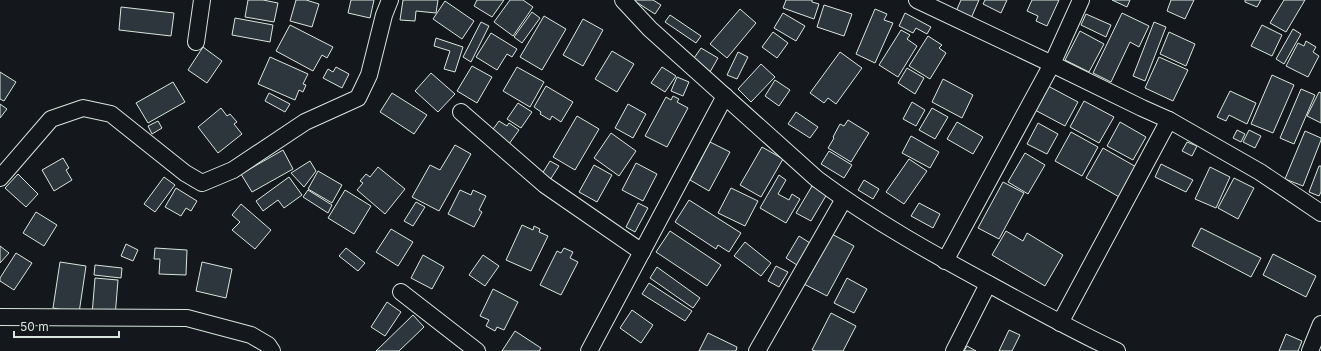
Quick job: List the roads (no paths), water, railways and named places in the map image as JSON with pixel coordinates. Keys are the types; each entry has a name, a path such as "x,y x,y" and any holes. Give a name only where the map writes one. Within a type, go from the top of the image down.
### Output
{"street":[{"path":"196,42 202,0"},
{"path":"0,178 51,119 83,108 111,114 185,173 202,183 233,170 305,122 358,98 369,75 384,15 390,0"},
{"path":"623,0 650,29 818,179 844,199 946,261 1107,349"},
{"path":"917,0 1169,120 1260,172 1321,213"},
{"path":"946,261 1052,64 1081,0"},
{"path":"589,351 725,96"},
{"path":"461,112 545,185 642,252"},
{"path":"1060,323 1169,120"},
{"path":"760,350 844,199"},
{"path":"954,351 988,284"},
{"path":"401,292 477,351"},
{"path":"0,317 187,318 251,334 268,345 272,351"},
{"path":"1310,351 1321,324"}]}
